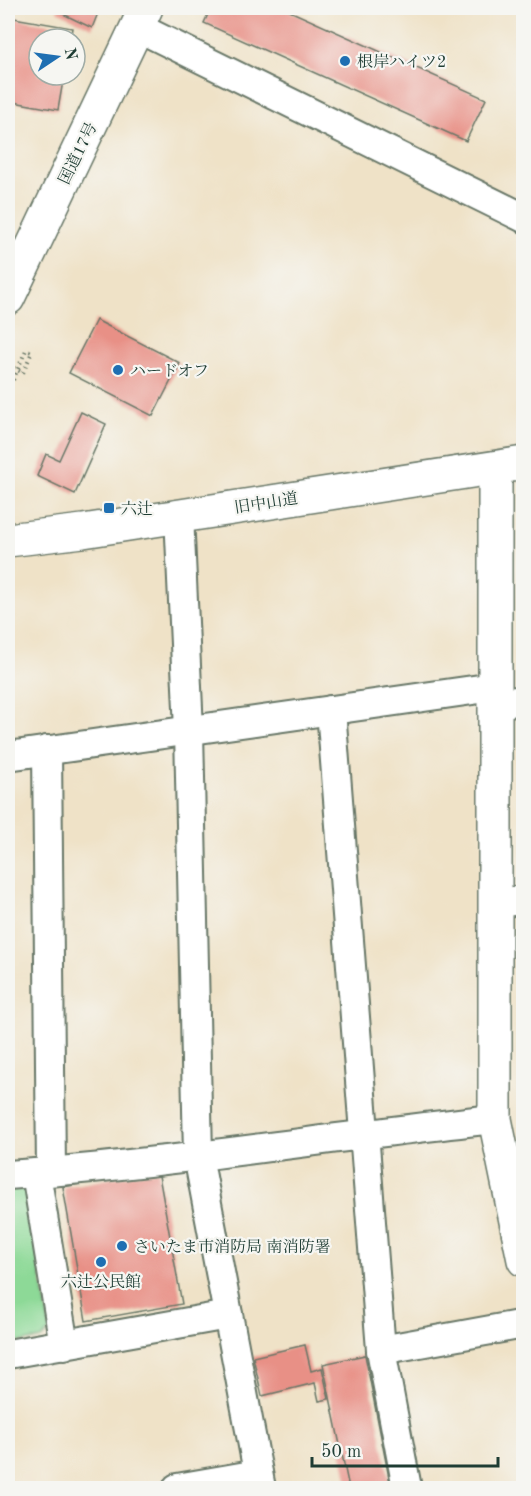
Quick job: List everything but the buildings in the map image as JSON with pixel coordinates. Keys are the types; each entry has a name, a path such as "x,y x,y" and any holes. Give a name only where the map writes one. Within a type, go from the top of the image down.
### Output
{"main road":[{"name":"国道17号","path":"8,298 142,17"},
{"name":"旧中山道","path":"8,540 83,531 509,465"},
{"path":"509,465 504,697 509,1118 524,1260"}],"street":[{"path":"142,17 524,218"},
{"path":"177,1488 259,1481 198,1156 189,730 179,515"},
{"path":"8,756 331,710 504,697"},
{"path":"331,710 381,1350 407,1488"},
{"path":"47,750 43,1172 64,1345"},
{"path":"8,1175 198,1156 363,1133 509,1118"},
{"path":"8,1354 228,1315"},
{"path":"381,1350 524,1324"}],"path":[{"path":"8,365 23,373 32,352 27,350 18,368 13,380 8,377"}],"green space":[{"path":"18,1183 27,1191 50,1330 41,1339 8,1344 8,1184"}],"place":[{"name":"根岸ハイツ2","path":"345,61"},
{"name":"ハードオフ","path":"118,370"},
{"name":"六辻","path":"109,508"},
{"name":"さいたま市消防局 南消防署","path":"122,1246"},
{"name":"六辻公民館","path":"101,1262"}]}
